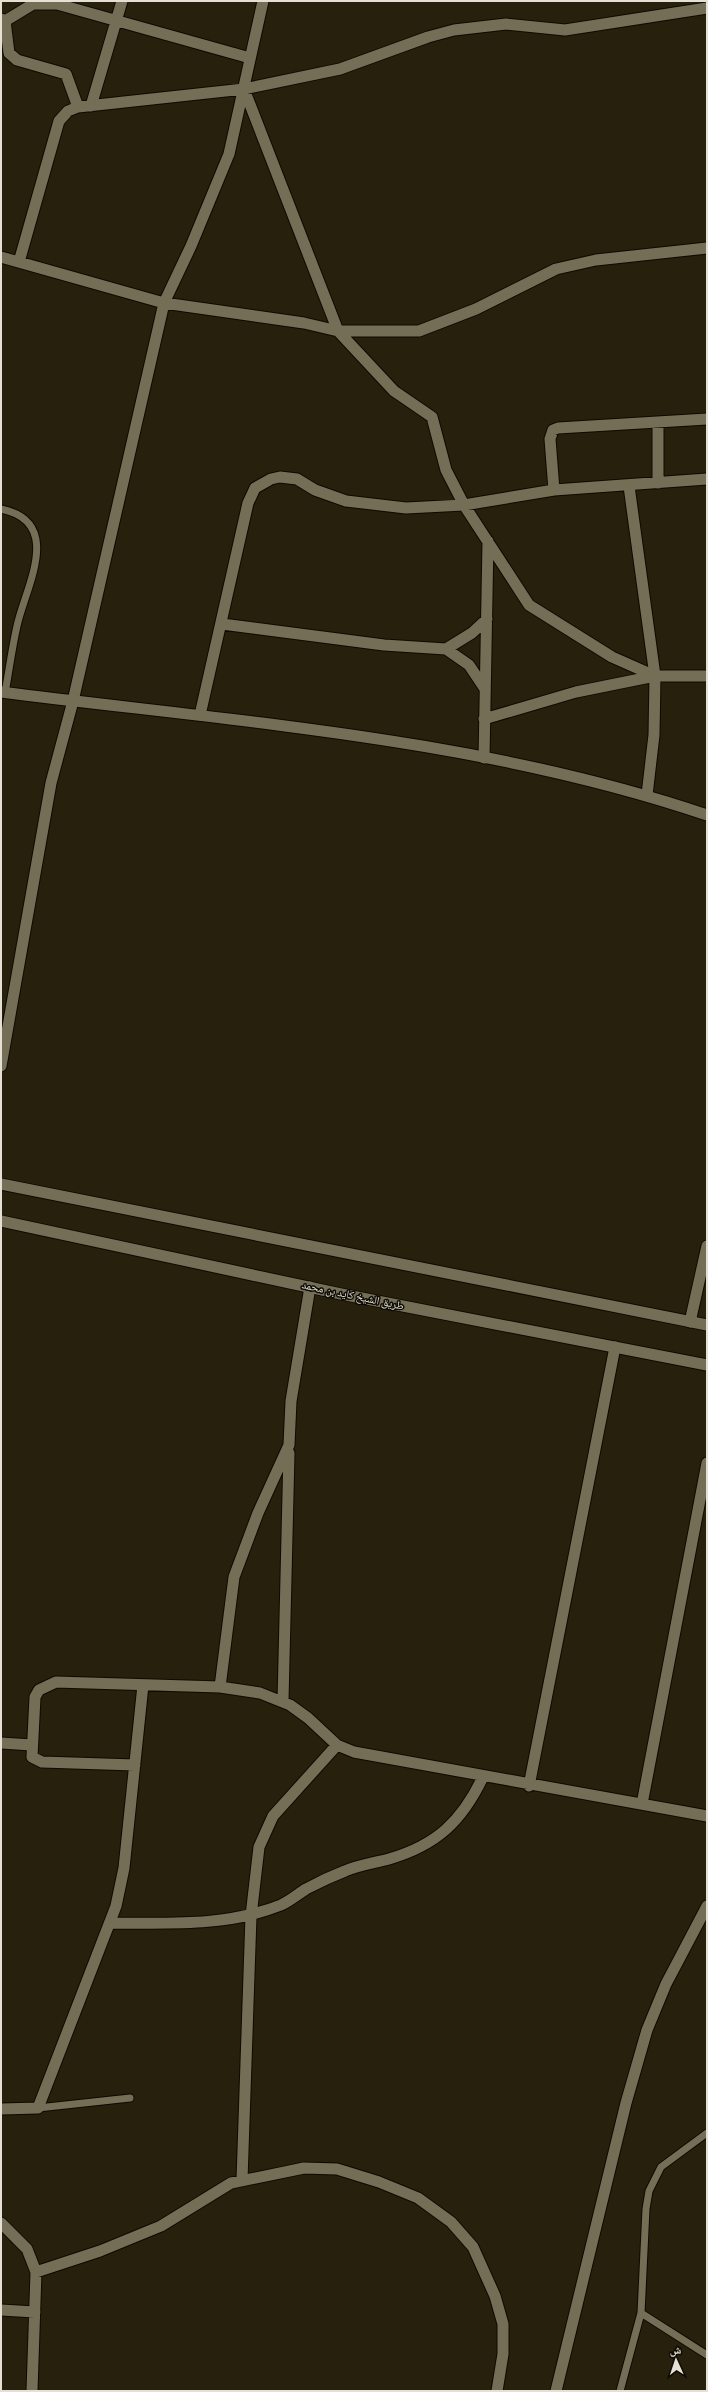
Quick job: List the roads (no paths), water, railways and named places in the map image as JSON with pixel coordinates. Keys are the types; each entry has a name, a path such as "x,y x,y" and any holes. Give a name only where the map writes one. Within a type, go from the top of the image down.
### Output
{"street":[{"path":"91,106 122,1"},
{"path":"1,1066 51,783 73,701 164,303 191,246 229,154 263,1"},
{"path":"78,107 66,74 17,60 9,53 3,20 34,4 57,4 250,58"},
{"path":"19,262 59,121 68,111 78,107 244,89 340,69 428,37 454,30 506,24 565,30 707,8"},
{"path":"244,89 338,331 394,391 432,417 446,470 464,505 529,605 612,657 655,676"},
{"path":"1,257 164,303 304,323 338,331 419,331 476,309 556,269 596,260 707,248"},
{"path":"554,490 550,439 553,430 564,427 707,419"},
{"path":"658,422 658,483"},
{"path":"200,714 222,624 248,503 255,488 263,482 280,477 288,477 328,495 346,501 406,508 464,505 554,490 629,486 707,479"},
{"path":"629,486 655,676 654,735 647,794"},
{"path":"484,758 488,540"},
{"path":"446,649 472,633 487,619"},
{"path":"222,624 384,645 446,649 469,665 485,689"},
{"path":"484,719 576,692 655,676 707,676"},
{"path":"3,693 200,714 381,739 484,758 647,794 707,815"},
{"path":"1,1184 707,1326"},
{"name":"طريق الشيخ كايد بن محمد","path":"1,1221 310,1287 707,1365"},
{"path":"690,1322 707,1246"},
{"path":"283,1701 291,1401 310,1287"},
{"path":"529,1786 615,1347"},
{"path":"220,1687 234,1577 258,1513 289,1445"},
{"path":"642,1804 707,1463"},
{"path":"135,1766 42,1762 32,1757 35,1697 39,1690 46,1685 56,1682 220,1687 260,1693 283,1701 308,1718 337,1745 372,1756 529,1786 707,1816"},
{"path":"1,2110 38,2108 110,1923 121,1887 143,1685"},
{"path":"1,1743 32,1745"},
{"path":"242,2180 251,1916 256,1864 265,1830 283,1802 337,1745"},
{"path":"110,1923 189,1923 251,1916 282,1904 330,1877 414,1851 437,1838 456,1821 472,1800 483,1777"},
{"path":"556,2391 626,2103 647,2030 666,1984 707,1906"},
{"path":"36,2272 148,2232 184,2213 213,2192 242,2180 304,2168 337,2169 379,2182 418,2198 451,2222 473,2247 495,2296 503,2324 503,2354 497,2391"},
{"path":"1,2223 27,2249 36,2272 32,2391"},
{"path":"1,2310 35,2312"}],"lane":[{"path":"1,509 20,515 29,523 35,540 37,555 36,570 17,625 3,693"},
{"path":"38,2108 130,2098"},
{"path":"620,2391 641,2313 646,2209 649,2191 661,2167 707,2133"},
{"path":"641,2313 707,2356"}]}
